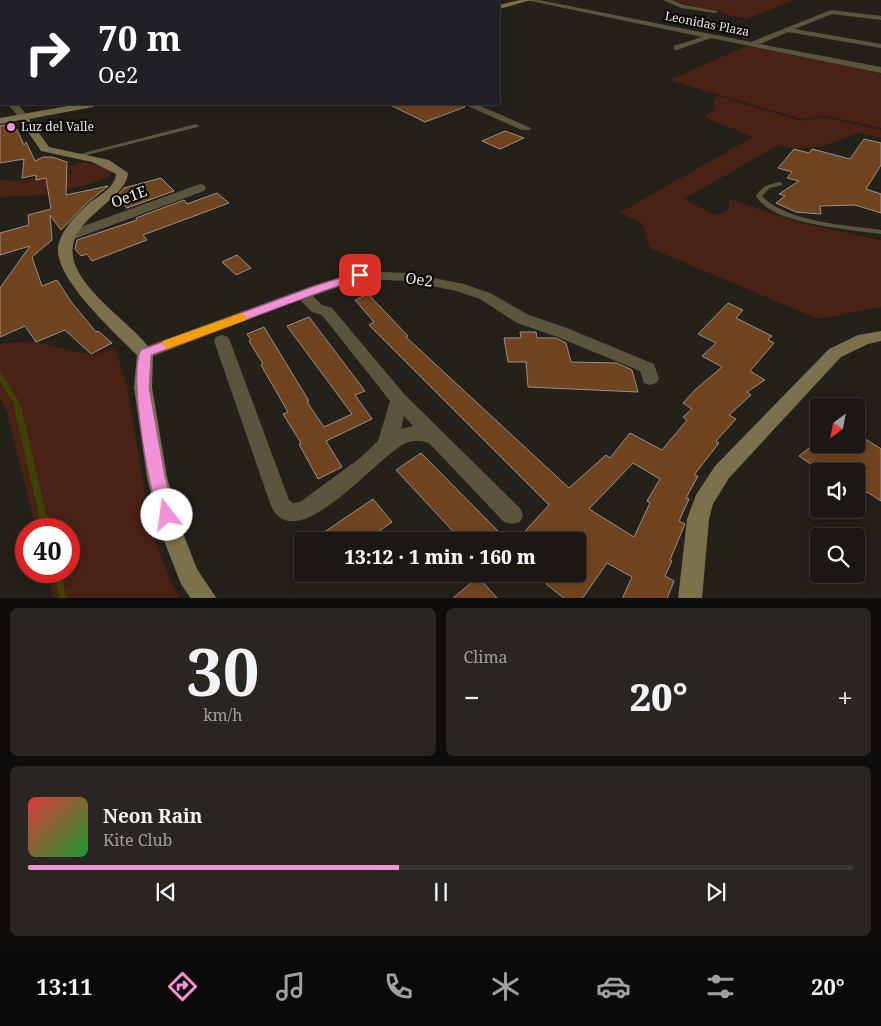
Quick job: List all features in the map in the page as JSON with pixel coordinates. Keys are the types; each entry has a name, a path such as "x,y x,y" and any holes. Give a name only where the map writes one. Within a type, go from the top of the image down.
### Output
{"street":[{"path":"500,7 529,0"},
{"name":"Leonidas Plaza","path":"529,0 881,70"},
{"path":"666,0 683,8 715,11"},
{"path":"751,44 831,12 881,18"},
{"path":"788,30 881,46"},
{"path":"677,48 710,36"},
{"path":"13,105 45,149 96,159 112,165 122,173 120,184 79,221 69,236 65,250 67,264 98,306 145,353 143,388 157,477 172,534 189,576 205,598"},
{"path":"0,121 88,105"},
{"path":"470,105 526,128"},
{"name":"Oe1E","path":"69,236 200,188"},
{"name":"Oe2","path":"145,353 319,288 360,275 408,277 459,287 484,296 523,319 561,332 648,368 650,379"},
{"path":"319,288 330,304 327,312"},
{"path":"303,294 317,309 327,312 399,400 512,515"},
{"path":"690,598 698,519 703,501 722,472 835,353 864,338 881,336"},
{"path":"222,341 281,506 290,513 305,510 367,464 387,445 407,433 415,432 435,437"},
{"path":"387,445 399,400"}],"lane":[{"path":"74,156 196,126"},
{"path":"780,184 766,186 763,189 759,196 767,206 787,215 881,232"}],"shaded area":[{"path":"673,0 794,0 746,19 721,13 722,10 700,8"},
{"path":"747,46 881,73 881,128 822,115 804,120 669,80"},
{"path":"718,96 801,121 824,117 881,130 881,138 859,133 820,147 798,148 777,146 684,199 717,216 729,210 729,199 801,223 881,240 881,307 818,319 650,248 642,223 619,213 753,137 704,117 715,109 713,101"},
{"path":"83,162 107,168 111,173 108,177 84,186 42,195 0,197 0,180 19,181 72,174 70,166"},
{"path":"37,342 91,355 115,348 127,386 151,530 172,584 180,598 53,598 50,583 80,583 80,518 33,518 7,412 0,398 0,344"}],"building":[{"path":"390,105 462,105 465,107 425,122"},
{"path":"14,123 24,145 26,142 35,161 43,157 52,157 67,162 66,195 108,186 87,203 61,230 50,215 52,240 32,257 42,286 57,280 72,303 96,332 98,331 112,343 91,354 65,330 36,342 25,326 0,337 0,288 30,246 0,255 0,233 29,225 28,215 51,209 46,178 36,180 36,175 22,178 24,159 0,163 0,126"},
{"path":"505,131 524,138 500,149 482,141"},
{"path":"864,139 881,143 881,165 866,189 881,194 881,213 855,205 820,206 821,214 796,212 776,203 785,196 779,194 799,181 787,178 792,172 778,168 794,149 809,153 812,149 850,159"},
{"path":"161,178 174,191 127,208 117,196 124,188"},
{"path":"217,193 229,203 143,235 147,240 92,261 87,254 81,256 75,249 77,240 137,220 136,218 184,200 187,204"},
{"path":"237,255 251,268 236,275 222,262"},
{"path":"368,294 408,336 406,337 569,488 606,455 610,458 630,433 662,450 687,420 683,417 692,409 683,403 722,367 702,356 716,343 698,334 728,303 743,310 736,318 772,336 768,340 774,343 750,371 765,380 747,392 751,395 729,415 736,419 716,441 719,443 694,475 698,476 686,498 689,499 679,521 685,524 665,576 674,581 667,598 622,598 632,577 607,563 583,598 564,598 546,584 548,582 586,582 586,532 524,532 549,505 369,325 374,322 355,300","holes":["633,463 660,479 647,501 650,503 634,537 589,509"]},
{"path":"309,317 365,391 355,395 372,419 326,441 342,467 318,479 299,444 301,443 283,414 288,412 261,365 263,364 249,341 251,340 247,334 264,327 309,401 307,402 324,427 352,414 287,326"},
{"path":"520,332 536,332 537,338 556,338 566,343 571,362 617,363 632,370 638,392 528,387 526,362 508,362 504,338 521,338"},
{"path":"865,439 881,449 881,501 867,492 865,494 865,463 810,464 799,456 810,447 810,453 865,453"},
{"path":"421,453 499,532 454,532 396,470"},
{"path":"373,499 392,522 378,532 324,532"},
{"path":"472,582 483,582 497,598 453,598"}],"waterway":[{"path":"0,376 16,402 18,410"},
{"path":"18,409 43,518"},
{"path":"60,583 63,598"}],"slow traffic":[{"path":"168,344 242,317"}],"place":[{"name":"Luz del Valle","path":"11,127"}],"route":[{"path":"167,515 157,477 148,426 143,388 145,353 319,288 360,275"}]}
